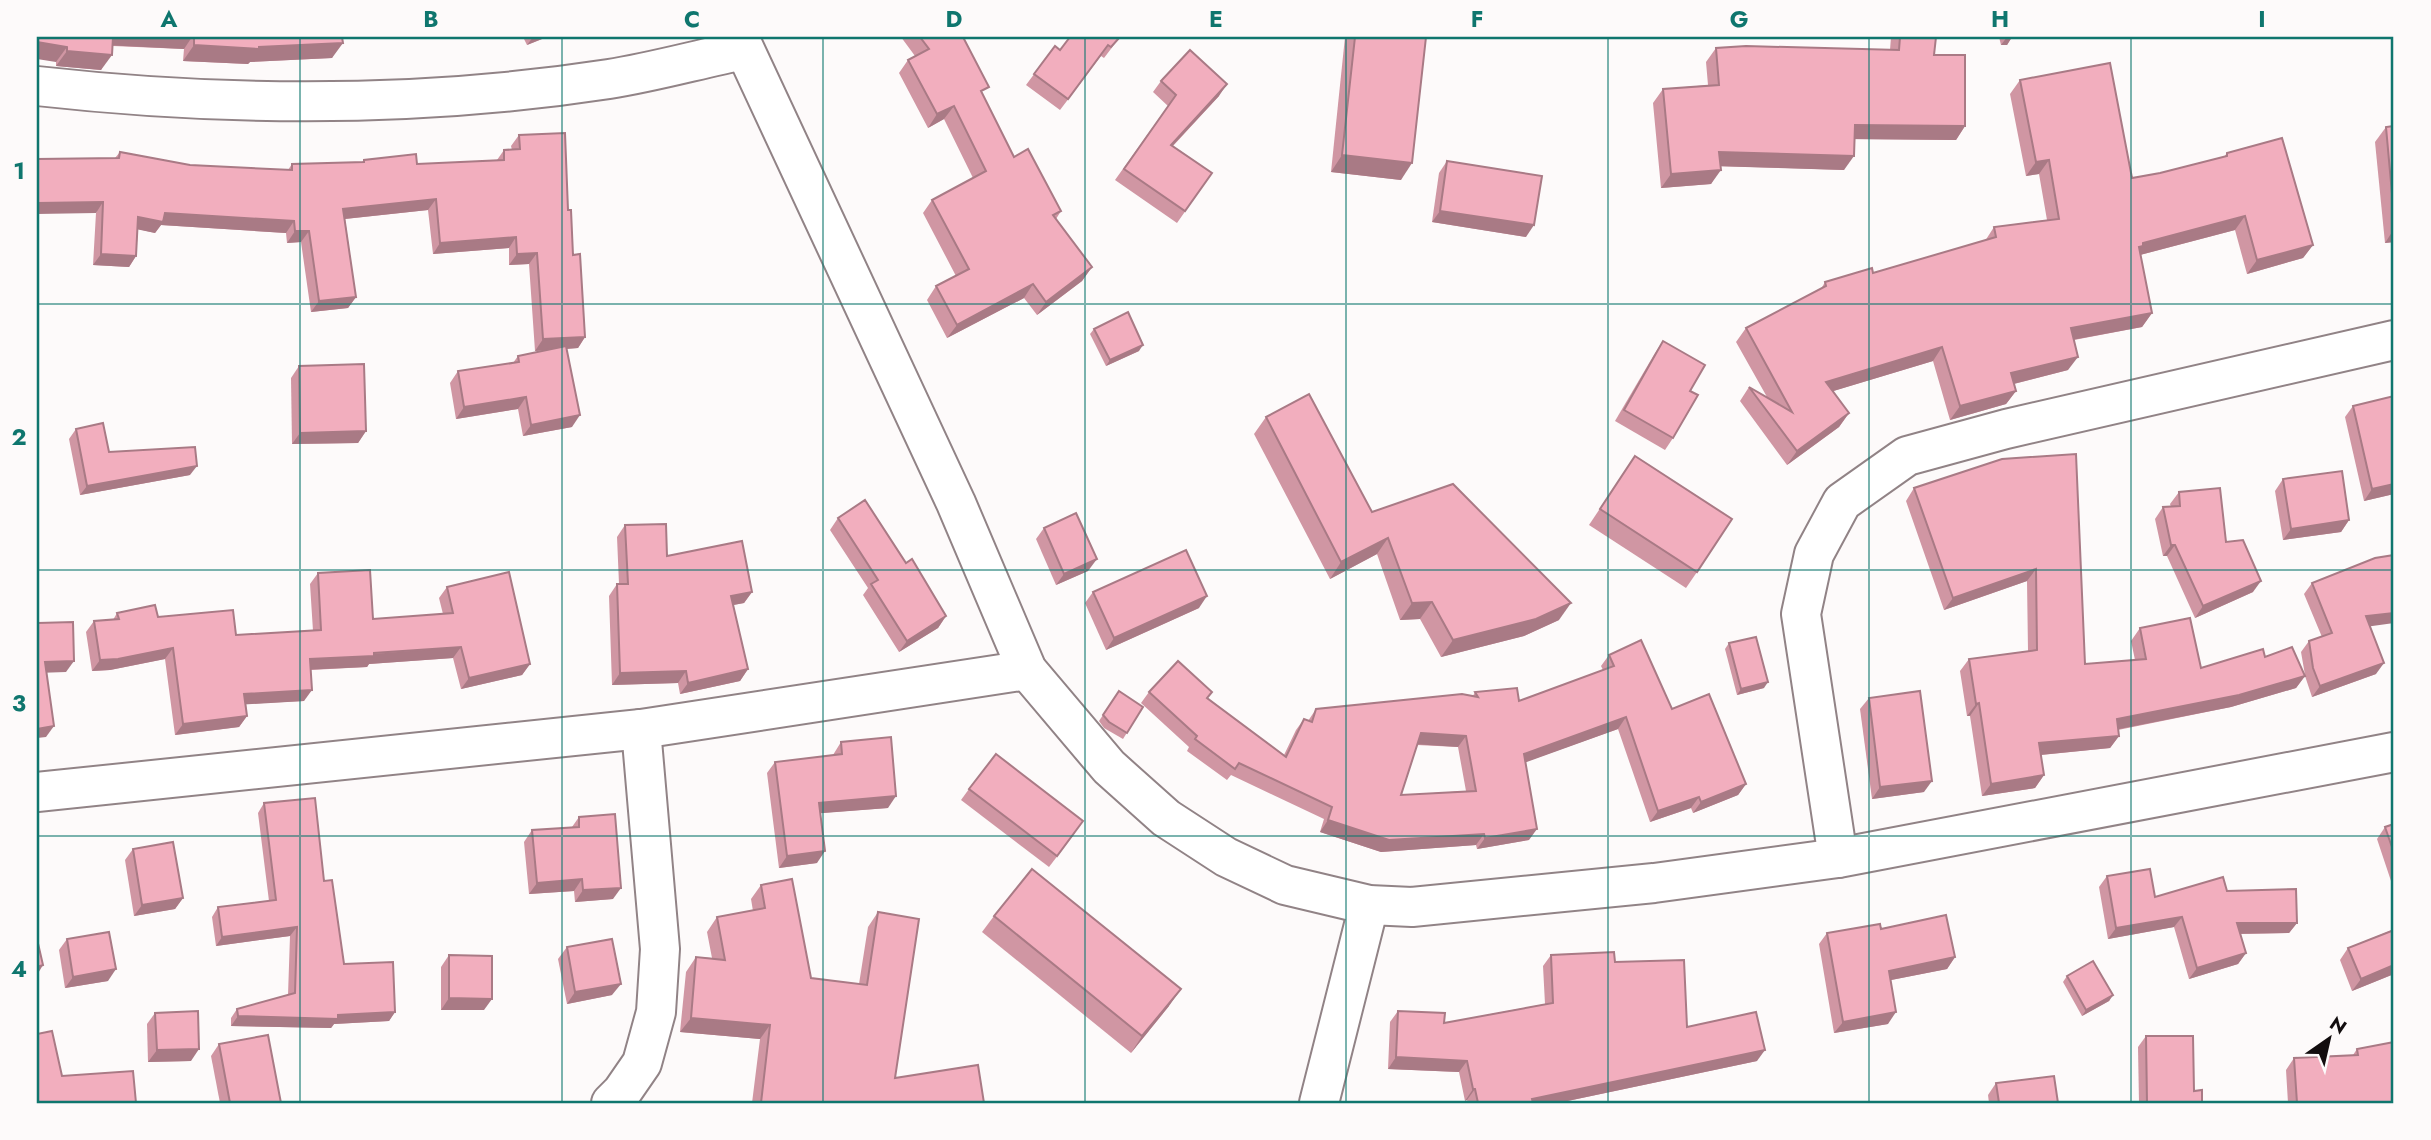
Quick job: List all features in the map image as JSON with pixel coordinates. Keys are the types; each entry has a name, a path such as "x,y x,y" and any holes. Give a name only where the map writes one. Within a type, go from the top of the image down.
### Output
{"street":[{"path":"37,86 121,96 289,102 463,96 610,79 741,43 956,503 1027,670 1109,767 1166,818 1227,857 1285,885 1369,905 1412,906 1601,888 1838,858 2394,752"},
{"path":"1838,858 1801,614 1814,554 1842,502 1908,456 2006,429 2394,340"},
{"path":"37,792 641,729 1027,670"},
{"path":"611,1103 622,1093 642,1063 656,1012 660,949 641,729"},
{"path":"1319,1103 1369,905"}],"building":[{"path":"37,37 113,37 112,55 67,51 67,47 37,42"},
{"path":"194,37 342,37 343,43 259,49 194,45"},
{"path":"920,37 963,37 989,87 981,91 1014,157 1028,149 1061,211 1053,215 1092,267 1046,302 1033,284 957,325 936,286 969,269 932,200 986,171 954,106 937,114 908,60 929,49"},
{"path":"1070,37 1120,37 1111,47 1108,45 1068,99 1034,74 1055,46 1060,50"},
{"path":"1355,37 1426,37 1412,163 1342,155"},
{"path":"1900,37 1936,37 1934,55 1965,55 1965,126 1855,125 1854,156 1719,152 1721,170 1671,174 1663,89 1719,85 1716,48 1746,46 1899,50"},
{"path":"1190,50 1227,84 1171,145 1212,173 1185,211 1124,169 1176,95 1161,81"},
{"path":"2110,63 2132,178 2227,156 2227,153 2282,138 2313,245 2257,260 2245,216 2143,243 2143,246 2139,247 2152,313 2071,328 2078,357 2011,373 2016,391 1960,406 1942,347 1826,382 1849,413 1797,451 1749,387 1792,412 1746,328 1826,286 1825,282 1872,268 1873,273 1996,237 1994,227 2059,219 2049,160 2036,162 2020,80"},
{"path":"2394,126 2394,216 2386,127"},
{"path":"565,133 568,210 571,210 573,255 580,254 585,337 543,339 537,253 517,254 516,237 440,243 436,199 343,209 356,297 319,301 309,231 295,231 294,221 165,213 163,222 138,217 136,256 101,254 103,202 37,203 37,159 119,158 120,152 190,165 292,170 292,164 364,162 416,154 417,164 504,160 504,150 520,149 519,135"},
{"path":"1447,161 1542,176 1534,225 1440,211"},
{"path":"1128,312 1143,345 1110,360 1094,329"},
{"path":"1663,341 1705,365 1690,391 1698,395 1673,438 1624,410"},
{"path":"566,346 580,415 531,425 526,397 464,407 458,371 519,362 518,356"},
{"path":"364,364 366,431 300,433 299,366"},
{"path":"1309,394 1372,512 1453,484 1571,603 1536,619 1453,640 1432,602 1412,603 1388,538 1341,562 1266,417"},
{"path":"2394,396 2394,484 2372,489 2353,406"},
{"path":"103,423 109,452 195,447 197,466 87,486 76,429"},
{"path":"2076,454 2085,664 2146,659 2140,628 2190,618 2201,668 2263,649 2265,657 2292,647 2305,676 2239,695 2117,719 2119,736 2039,743 2044,775 1991,784 1979,703 1976,704 1969,659 2037,650 2036,569 1953,598 1914,488 2002,459"},
{"path":"1635,456 1732,519 1697,572 1600,509"},
{"path":"2342,471 2349,520 2291,529 2283,479"},
{"path":"2220,488 2226,542 2243,540 2261,581 2203,606 2175,545 2171,545 2163,507 2180,506 2179,492"},
{"path":"865,500 906,563 912,559 946,616 907,641 871,584 878,580 838,518"},
{"path":"1076,513 1097,559 1064,574 1044,528"},
{"path":"666,524 667,556 742,541 752,592 731,596 748,669 688,683 686,671 620,673 617,584 628,584 625,525"},
{"path":"1186,550 1207,596 1114,638 1093,592"},
{"path":"2394,555 2394,613 2366,616 2384,663 2320,686 2313,668 2309,641 2332,633 2312,583 2375,558"},
{"path":"370,570 373,619 453,613 447,587 509,572 530,664 469,678 461,647 310,659 312,690 244,694 247,716 183,724 173,648 100,660 94,621 119,619 117,613 155,605 158,617 233,610 236,635 321,630 318,573"},
{"path":"37,611 38,623 73,622 74,661 45,662 54,726 37,729"},
{"path":"1756,637 1768,682 1741,689 1729,643"},
{"path":"1641,640 1672,709 1709,694 1746,784 1701,802 1699,797 1658,811 1626,717 1524,754 1537,829 1485,838 1484,834 1389,840 1328,820 1332,807 1239,763 1235,769 1195,739 1197,736 1149,692 1178,661 1212,692 1207,698 1286,757 1304,719 1312,722 1316,709 1462,694 1478,697 1475,692 1517,688 1519,701 1614,666 1609,655","holes":["1421,733 1466,736 1476,791 1401,795"]},
{"path":"1119,691 1143,707 1127,733 1103,715"},
{"path":"1920,691 1932,781 1880,787 1869,698"},
{"path":"891,737 896,796 819,803 825,851 787,856 775,762 842,754 841,742"},
{"path":"996,754 1083,821 1057,856 969,789"},
{"path":"315,798 324,881 332,880 344,964 393,962 395,1012 338,1015 338,1019 238,1016 237,1009 295,993 297,927 222,937 218,907 276,900 264,803"},
{"path":"615,814 621,888 583,890 582,879 537,883 532,830 579,827 579,817"},
{"path":"2394,824 2394,853 2385,827"},
{"path":"173,842 183,898 142,905 133,849"},
{"path":"1032,869 1181,989 1142,1036 994,916"},
{"path":"2150,869 2155,897 2223,877 2227,891 2296,889 2297,923 2237,923 2246,953 2197,968 2182,917 2116,928 2107,876"},
{"path":"792,879 811,978 867,985 878,912 919,919 895,1078 978,1065 984,1103 761,1103 770,1025 691,1018 696,957 725,960 717,917 765,908 761,885"},
{"path":"1946,915 1955,957 1889,971 1896,1012 1843,1022 1827,933 1880,924 1881,929"},
{"path":"2394,930 2394,965 2361,979 2348,948"},
{"path":"109,932 116,969 73,977 67,939"},
{"path":"37,939 43,965 37,967"},
{"path":"612,939 621,984 575,992 567,947"},
{"path":"1614,952 1615,962 1684,960 1687,1027 1756,1012 1765,1050 1532,1099 1533,1103 1478,1103 1467,1061 1396,1057 1398,1011 1445,1013 1444,1023 1553,1003 1551,955"},
{"path":"449,955 492,956 492,999 449,998"},
{"path":"2093,961 2113,995 2086,1010 2067,976"},
{"path":"198,1011 199,1049 157,1050 155,1013"},
{"path":"52,1031 62,1076 133,1071 136,1103 37,1103 37,1034"},
{"path":"268,1035 281,1103 230,1103 219,1044"},
{"path":"2146,1036 2193,1036 2194,1091 2202,1090 2202,1103 2147,1103"},
{"path":"2394,1042 2394,1103 2297,1103 2294,1058 2358,1055 2357,1049"},
{"path":"2054,1076 2058,1103 1999,1103 1996,1083"}]}
